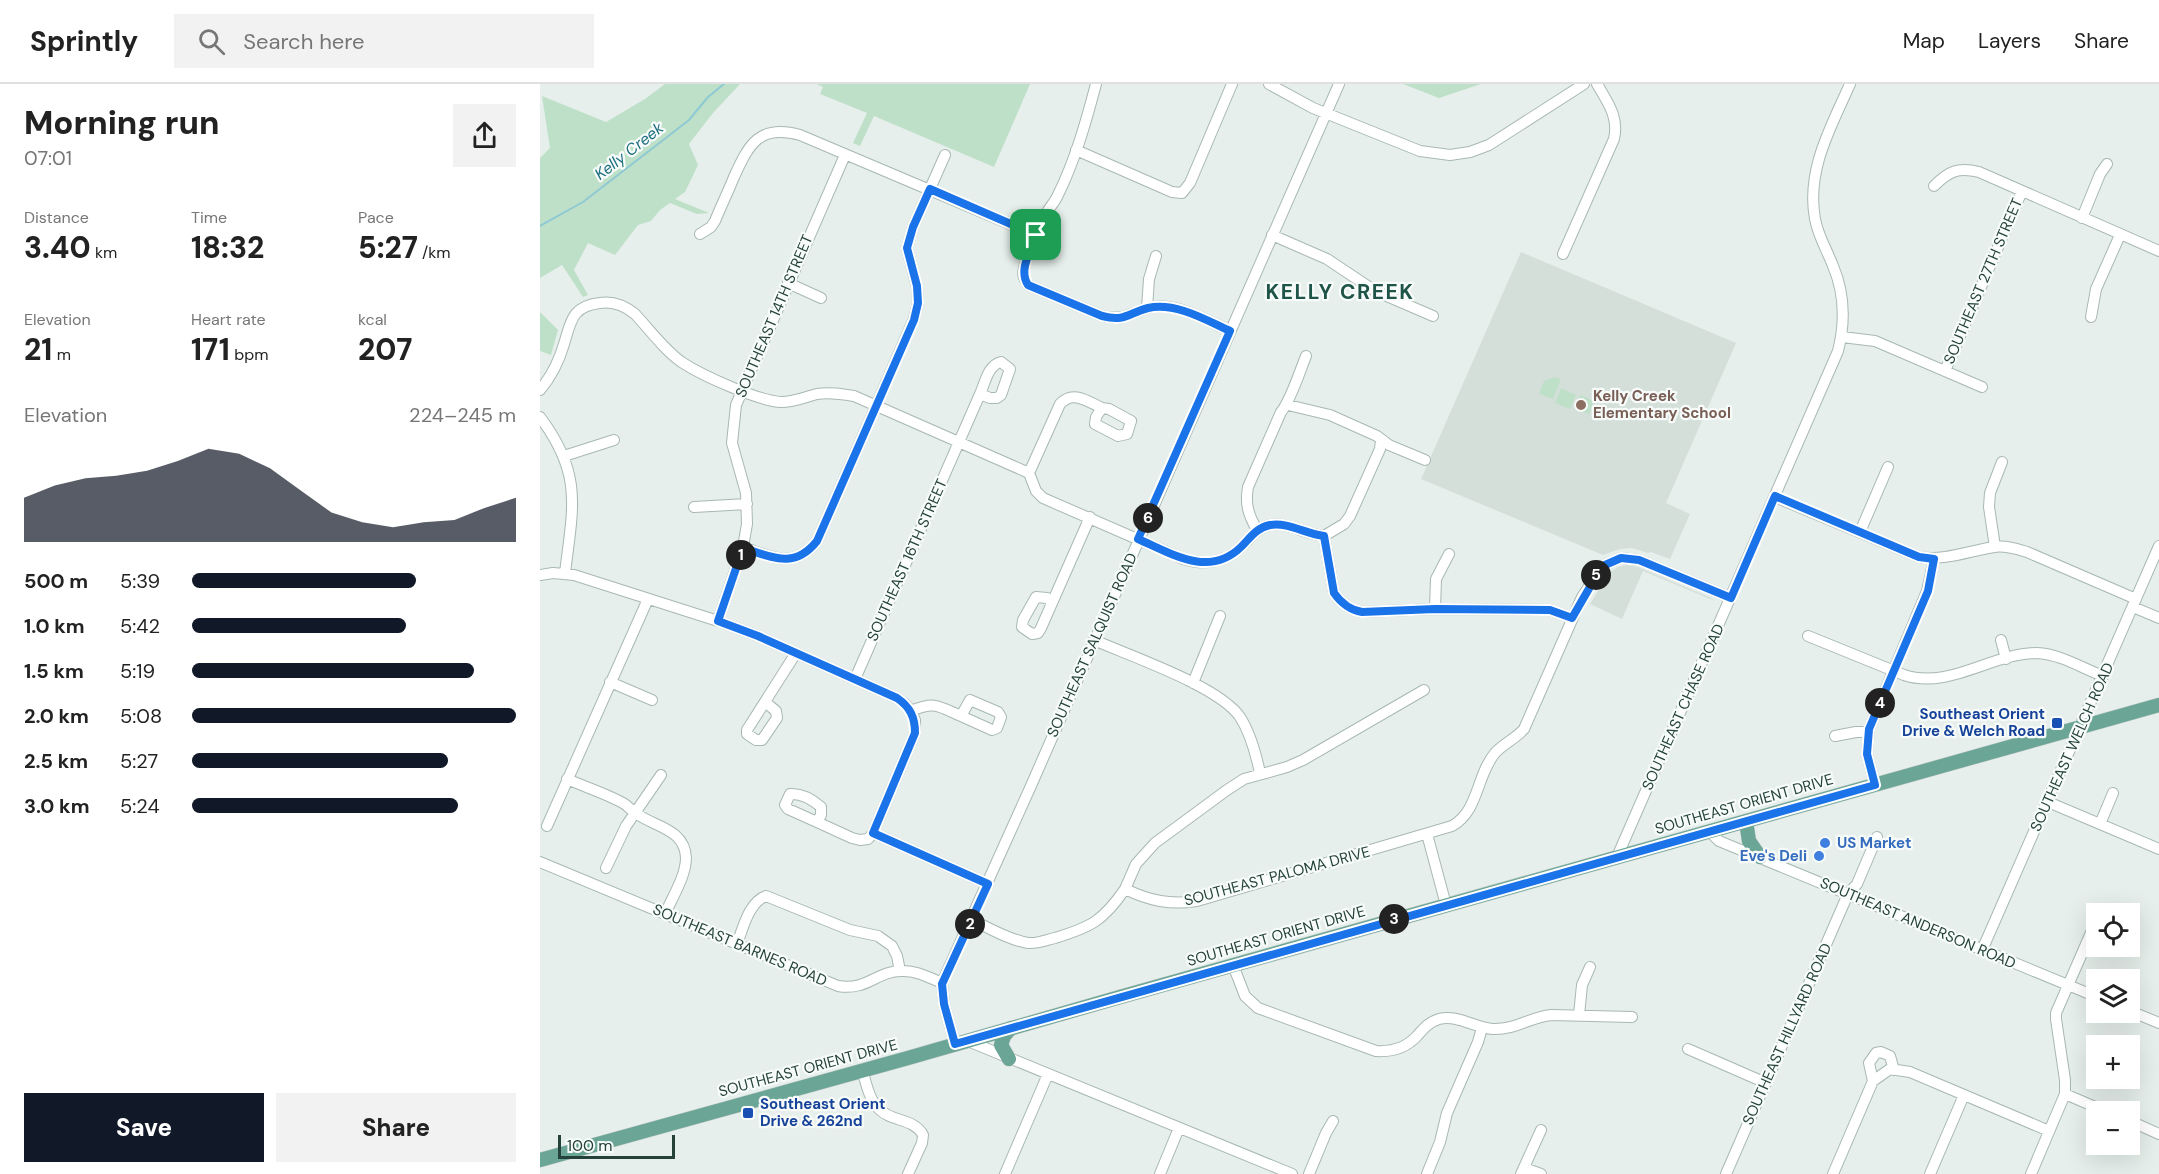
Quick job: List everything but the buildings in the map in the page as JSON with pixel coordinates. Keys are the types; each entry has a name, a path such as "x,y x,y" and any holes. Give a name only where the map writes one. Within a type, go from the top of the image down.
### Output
{"main road":[{"name":"SOUTHEAST ORIENT DRIVE","path":"540,1160 2159,705"},
{"path":"1746,821 1749,841 1760,857"},
{"path":"1009,1059 1001,1044 1004,1036 1011,1029"}],"street":[{"path":"1096,84 1076,150 1056,199 1046,213 1036,235 1023,278 1028,285 1102,316 1114,319 1129,316 1147,308 1177,309 1230,331"},
{"path":"1076,150 1172,192 1182,193 1190,183 1232,84"},
{"path":"1269,84 1326,113 1420,151 1440,155 1460,154 1480,149 1498,140 1584,84"},
{"name":"SOUTHEAST SALQUIST ROAD","path":"942,984 1339,84"},
{"path":"1563,254 1616,130 1613,111 1597,84"},
{"name":"SOUTHEAST CHASE ROAD","path":"1617,857 1833,365 1842,337 1842,296 1833,266 1817,228 1814,187 1821,151 1850,84"},
{"path":"700,234 711,227 715,221 745,154 753,142 767,133 795,133 1036,235"},
{"name":"SOUTHEAST 14TH STREET","path":"718,621 743,548 747,504 732,443 732,425 736,405 845,154"},
{"path":"743,548 786,560 811,549 821,533 914,320 918,303 917,286 907,248 913,227 945,155"},
{"path":"2082,218 2100,174 2107,164"},
{"path":"1934,186 1945,174 1971,170 2159,251"},
{"name":"SOUTHEAST 27TH STREET","path":"1945,371 2022,191"},
{"path":"1272,235 1334,263 1376,291 1433,315"},
{"path":"2091,317 2096,289 2120,235"},
{"path":"1147,308 1147,297 1157,263"},
{"path":"788,283 821,298"},
{"path":"540,390 556,366 572,319 578,311 589,304 605,302 627,308 682,362 741,390 764,399 781,402 797,401 818,394 836,393 854,396 1029,473 1036,491 1043,498 1184,559 1200,563 1212,562 1233,554 1257,530 1278,524 1324,536 1344,524 1350,516 1380,449 1381,440"},
{"path":"1842,337 1875,341 1982,387"},
{"path":"1257,530 1248,512 1246,500 1248,487 1281,411 1288,405 1288,397 1306,356"},
{"name":"SOUTHEAST 16TH STREET","path":"855,679 980,394"},
{"path":"1029,473 1060,404 1066,398 1072,396 1102,408"},
{"path":"1288,405 1330,415 1377,435 1389,445 1425,460"},
{"path":"540,417 564,456 572,493 565,573"},
{"path":"564,456 614,440"},
{"path":"1995,547 1989,507 1990,493 2002,462"},
{"path":"1860,532 1888,466"},
{"path":"1775,496 1919,557 1934,559 1995,547 2009,547 2027,552 2134,603 2159,618"},
{"path":"694,507 747,504"},
{"path":"1052,603 1090,518"},
{"path":"1324,536 1334,593 1346,606 1362,612 1435,609 1550,610 1572,618 1598,573 1605,565 1621,558 1639,560 1731,598"},
{"name":"SOUTHEAST WELCH ROAD","path":"1983,948 2159,546"},
{"path":"1435,609 1436,579 1449,554"},
{"path":"1875,785 1867,754 1868,732 1928,591 1934,559"},
{"path":"540,575 565,573 718,621 855,679 906,704 915,720 915,733 873,833 868,839 860,840 817,822"},
{"path":"546,826 648,598"},
{"path":"1193,683 1220,616"},
{"name":"SOUTHEAST PALOMA DRIVE","path":"1125,890 1159,902 1197,901 1452,826 1466,815 1496,752 1516,738 1524,729 1572,618"},
{"path":"1808,636 1915,678 1930,679 2024,654 2043,654 2063,659 2103,676"},
{"path":"1094,640 1222,698 1239,716 1251,739 1260,773"},
{"path":"2001,640 2006,659"},
{"path":"765,702 796,653"},
{"path":"610,682 652,700"},
{"path":"972,920 1018,940 1037,943 1083,930 1101,918 1125,890 1136,864 1155,843 1227,790 1244,779 1260,773 1279,770 1303,760 1424,690"},
{"path":"911,711 927,704 933,704 962,716"},
{"path":"1835,736 1868,732"},
{"path":"606,868 618,840 661,775"},
{"path":"567,779 622,802 636,814 670,830 684,848 685,868 665,914"},
{"path":"2100,824 2113,793"},
{"path":"2048,802 2159,849"},
{"name":"SOUTHEAST ANDERSON ROAD","path":"1709,831 1719,840 2086,992"},
{"path":"873,833 988,884"},
{"path":"1427,834 1446,905"},
{"name":"SOUTHEAST HILLYARD ROAD","path":"1726,1174 1848,894 1857,884 1877,837"},
{"name":"SOUTHEAST BARNES ROAD","path":"540,862 829,983 845,987 859,986 900,970"},
{"path":"737,944 754,905 759,898 766,896 850,930 878,936 892,946 900,970 918,974 942,984 944,1004 962,1042 1048,1074 1292,1174"},
{"path":"2035,1173 2049,1131 2065,1094 2056,1019 2086,944"},
{"path":"1233,965 1245,996 1258,1008 1367,1050 1385,1052 1402,1047 1429,1023 1437,1020 1455,1019 1482,1028 1511,1027 1543,1016 1632,1017"},
{"path":"1579,1015 1582,985 1590,967"},
{"path":"2140,1015 2159,1023"},
{"path":"1427,1174 1440,1142 1447,1113 1482,1028"},
{"path":"1688,1049 1766,1083"},
{"path":"1833,1174 1873,1081 1869,1063 1876,1053 1881,1052 1890,1056 1890,1071"},
{"path":"862,1070 870,1095 879,1110 915,1126 923,1135 922,1143 908,1174"},
{"path":"1873,1081 1890,1071 1910,1072 2049,1131"},
{"path":"1005,1174 1048,1074"},
{"path":"2065,1094 2086,1103"},
{"path":"1930,1174 1964,1095"},
{"path":"870,1118 879,1110"},
{"path":"1309,1174 1326,1133 1334,1121"},
{"path":"2140,1125 2159,1134"},
{"path":"1160,1174 1179,1128"},
{"path":"1541,1130 1522,1171 1541,1174"}],"shaded area":[{"name":"Kelly Creek Elementary School","path":"1521,252 1736,343 1666,503 1690,514 1670,559 1632,548 1620,549 1603,555 1421,479"},
{"path":"1627,565 1638,567 1715,601 1643,571 1622,619 1590,604 1610,572"}],"green space":[{"path":"665,84 740,84 689,144 698,165 685,192 675,199 709,213 697,214 670,203 651,221 638,225 615,255 588,243 574,270 588,295 583,297 562,265 540,278 540,158 550,148 542,96 606,122"},
{"path":"817,84 1030,84 994,167 874,116 860,146 853,143 867,113 820,94 823,87"},
{"path":"1403,84 1481,84 1439,98"},
{"path":"540,312 558,330 551,355 540,351"},
{"path":"1554,377 1561,379 1553,399 1539,394 1544,381"},
{"path":"1561,388 1576,395 1570,409 1555,403"},
{"path":"1580,395 1594,401 1589,414 1575,408"}],"waterway":[{"name":"Kelly Creek","path":"540,226 583,202 689,120 708,97 724,84"}],"place":[{"name":"Kelly Creek Elementary School","path":"1581,405"},
{"name":"Southeast Orient Drive & Welch Road","path":"2057,723"},
{"name":"US Market","path":"1825,843"},
{"name":"Eve's Deli","path":"1819,856"},
{"name":"Southeast Orient Drive & 262nd","path":"748,1113"}],"district":[{"name":"KELLY CREEK","path":"1340,292"}],"route":[{"path":"930,189 1036,235 1024,269 1023,278 1028,285 1114,319 1129,316 1147,308 1177,309 1230,331 1138,539 1184,559 1200,563 1223,560 1242,547 1257,530 1278,524 1324,536 1334,593 1339,600 1354,610 1362,612 1435,609 1550,610 1572,618 1582,597 1598,573 1605,565 1621,558 1639,560 1731,598 1775,496 1919,557 1934,559 1928,591 1870,724 1867,754 1875,785 955,1044 944,1004 942,984 988,884 873,833 909,752 915,733 915,720 911,711 897,698 758,636 718,621 743,548 786,560 804,554 817,541 914,320 918,303 917,286 907,248 913,227 930,189"}]}
